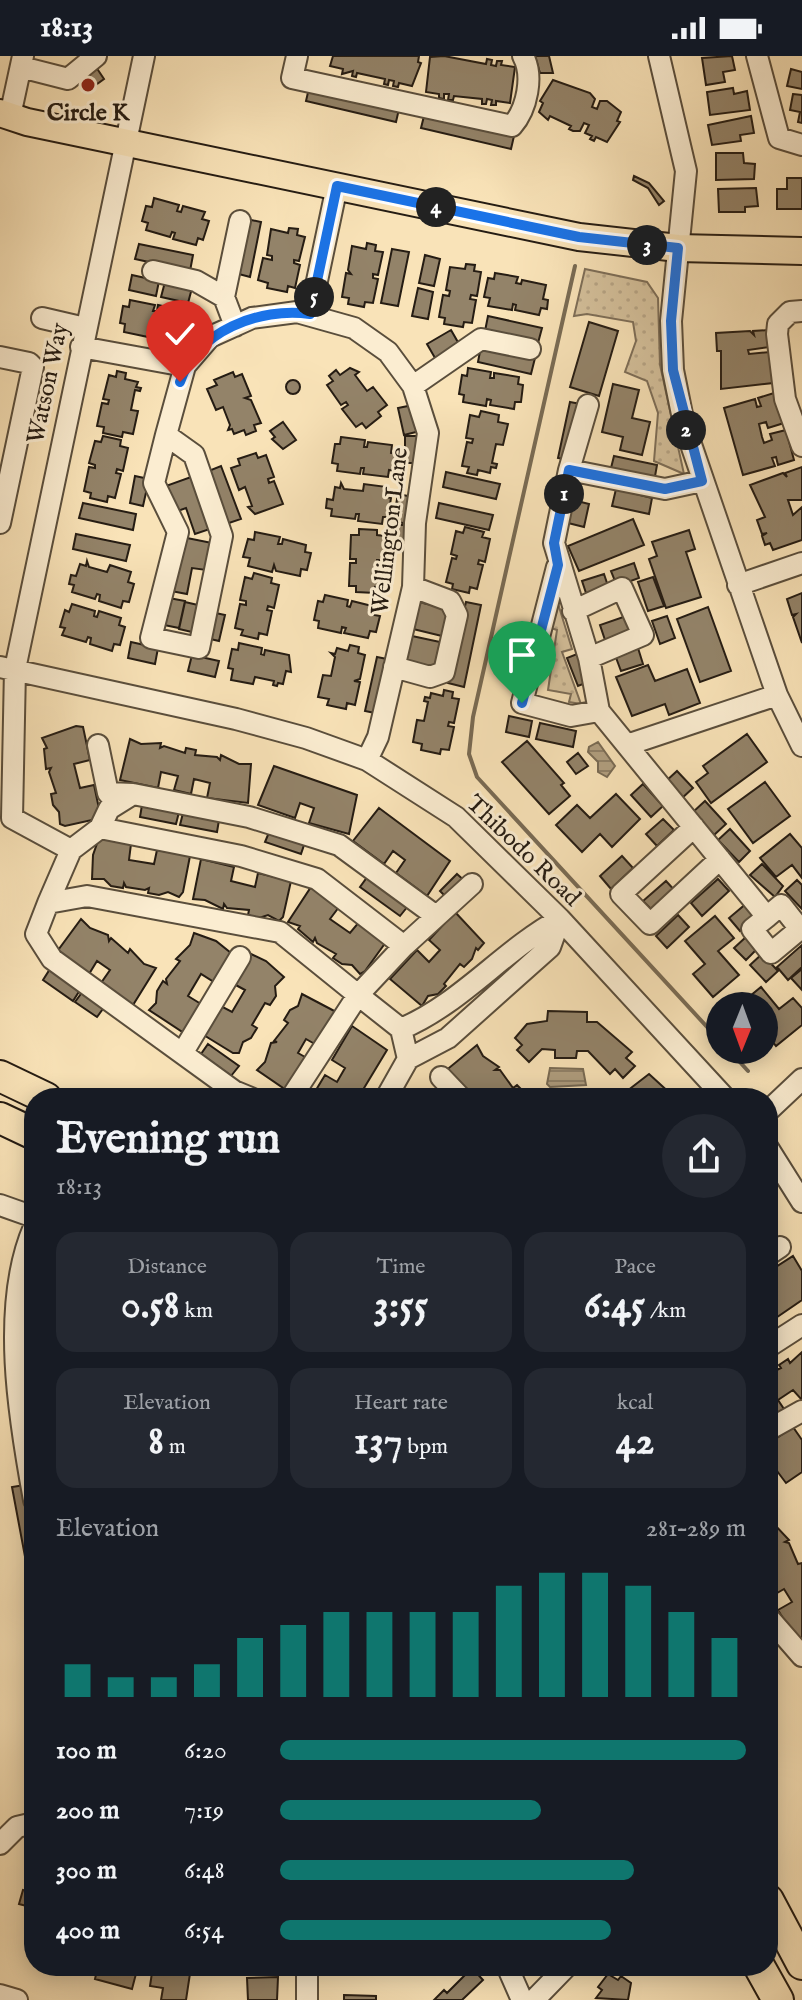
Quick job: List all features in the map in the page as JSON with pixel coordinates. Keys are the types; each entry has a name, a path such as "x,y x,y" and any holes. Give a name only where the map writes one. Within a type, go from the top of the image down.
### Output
{"highway":[{"path":"0,1076 25,1088"},
{"path":"0,1118 24,1129"},
{"path":"778,1919 802,1964"},
{"path":"765,1976 778,2000"}],"main road":[{"path":"5,115 579,237 678,248 802,251"}],"street":[{"path":"5,115 22,62 68,79 96,56"},
{"name":"Watson Way","path":"8,805 8,668 144,56"},
{"path":"297,56 292,78 512,126 520,117 528,83 529,67 523,56"},
{"path":"659,56 686,171 671,321 673,370 702,481 777,695 802,746"},
{"path":"757,56 779,138 802,145"},
{"path":"310,314 337,186"},
{"path":"235,326 224,297 240,221"},
{"path":"153,271 196,281 224,297"},
{"path":"801,444 785,399 777,334 778,324 790,312 802,311"},
{"name":"Wellington Lane","path":"166,435 194,455 222,536 199,648 151,638 178,532 154,483 166,435 185,366 210,337 252,318 297,312 354,328 388,352 413,386 428,433 415,523 413,587 378,737 367,760"},
{"path":"42,318 83,338 185,366"},
{"path":"413,386 481,339 530,349"},
{"path":"0,357 29,363 33,367 0,523"},
{"path":"588,405 569,470 554,543 558,565 589,658 599,711 767,917"},
{"path":"801,444 802,420"},
{"path":"569,470 665,489 702,481"},
{"path":"738,585 802,563"},
{"path":"558,565 522,703 571,716 599,711"},
{"path":"394,667 430,677 444,672 457,615 450,601 413,587"},
{"path":"573,611 622,588 643,635 589,658"},
{"name":"Thibodo Road","path":"8,668 236,719 306,738 367,760 456,817 560,919 716,1088"},
{"path":"627,745 777,695"},
{"path":"98,745 108,793 133,794 249,817 339,845 436,916"},
{"path":"133,794 109,809 100,828 71,850 36,934 52,959 230,1088"},
{"path":"8,805 71,850"},
{"path":"694,827 621,894 650,924 720,859"},
{"path":"100,828 241,856 317,879 404,946"},
{"path":"298,1088 358,995 404,946 472,884"},
{"path":"48,903 87,896 280,932 401,1029 408,1059"},
{"path":"401,1029 434,1015 532,934 560,919"},
{"path":"392,1088 408,1059 448,1038 550,947 560,919"},
{"path":"183,1052 240,957"},
{"path":"441,1077 451,1088"},
{"path":"778,1102 802,1079"},
{"path":"778,1164 802,1202"},
{"path":"0,1205 24,1213"},
{"path":"24,1284 15,1311 19,1422 24,1448"},
{"path":"778,1341 802,1325"},
{"path":"778,1424 802,1411"},
{"path":"778,1628 802,1656"},
{"path":"0,1844 17,1827 24,1825"},
{"path":"307,1976 307,2000"},
{"path":"534,2000 557,1976"},
{"path":"0,1995 17,2000"}],"shaded area":[{"path":"585,269 647,282 658,298 660,365 684,474 654,461 658,413 647,381 625,372 636,341 633,322 587,314 574,316"},
{"path":"556,597 572,649 562,652 581,704 569,702 571,694 548,690 557,630 548,627"},
{"path":"598,742 615,766 607,777 598,772 598,762 588,752 589,747"},
{"path":"550,1068 583,1069 586,1085 550,1087 547,1084"}],"building":[{"path":"333,56 419,56 418,62 421,63 412,86 399,83 398,87 393,86 394,81 389,80 388,85 384,84 385,79 357,73 356,77 352,76 353,71 342,74 343,69 330,66"},
{"path":"444,56 486,64 487,59 496,66 497,61 502,61 501,65 515,67 510,103 496,101 496,105 491,105 492,100 487,99 486,104 482,104 482,99 454,96 453,100 448,100 449,94 444,94 444,99 439,98 439,94 426,92 430,57"},
{"path":"535,56 549,56 553,73 540,73"},
{"path":"732,56 735,70 723,72 725,82 706,85 702,58"},
{"name":"Circle K","path":"96,67 104,79 86,92 78,79"},
{"path":"791,69 802,72 802,89 787,86"},
{"path":"553,80 590,93 595,99 592,107 597,109 600,101 607,101 621,112 617,121 620,122 607,142 596,137 594,141 590,139 592,136 585,133 589,125 584,123 580,131 573,131 569,129 571,126 550,116 548,120 539,112 543,103 540,101"},
{"path":"309,88 399,109 396,122 306,101"},
{"path":"733,88 734,94 747,91 750,110 710,115 707,92"},
{"path":"793,94 802,95 802,123 798,122 800,112 790,110"},
{"path":"424,116 514,136 511,149 421,128"},
{"path":"751,116 754,133 740,135 741,141 712,145 708,125"},
{"path":"716,153 743,153 744,163 755,164 754,179 716,180"},
{"path":"634,176 649,183 664,201 659,205 648,188 633,180"},
{"path":"787,178 802,178 802,209 777,209 777,189 787,189"},
{"path":"756,188 758,206 745,207 745,212 719,212 718,189"},
{"path":"154,198 179,205 177,211 181,212 183,206 205,212 202,219 209,221 203,240 198,238 196,245 173,239 175,233 172,232 170,237 146,230 148,223 142,221 146,206 152,207"},
{"path":"246,219 261,222 250,277 235,273"},
{"path":"289,228 298,229 297,235 305,237 299,261 294,260 300,265 295,288 288,286 287,292 267,288 268,283 258,280 263,258 272,260 272,256 267,255 271,229 288,233"},
{"path":"367,243 376,245 375,251 383,252 378,275 373,274 373,278 378,279 373,303 365,302 364,307 348,304 349,298 342,297 346,273 351,274 348,270 352,246 366,249"},
{"path":"139,244 193,255 190,271 135,259"},
{"path":"392,249 409,252 398,306 381,303"},
{"path":"425,255 440,259 434,286 419,283"},
{"path":"466,264 475,265 474,271 481,272 477,296 471,295 470,299 476,300 472,323 464,322 463,327 444,324 445,318 439,317 443,295 449,296 450,291 446,290 450,267 465,269"},
{"path":"495,273 518,277 516,283 521,284 522,280 546,285 543,299 548,300 547,309 541,308 539,315 515,310 516,305 513,304 512,310 488,306 490,298 484,297 488,278 494,279"},
{"path":"132,275 159,281 156,296 129,290"},
{"path":"165,282 192,288 188,303 161,297"},
{"path":"418,288 433,292 428,319 412,316"},
{"path":"130,300 155,305 153,311 157,311 158,305 181,310 180,317 185,318 181,337 176,336 174,344 151,339 152,332 148,337 124,332 125,324 120,323 123,306 129,307"},
{"path":"488,316 542,328 538,343 485,331"},
{"path":"589,322 618,331 599,396 570,387"},
{"path":"451,330 459,344 435,358 427,344"},
{"path":"769,330 770,347 748,350 749,354 770,352 773,383 721,389 721,351 717,351 716,333 750,331 754,335 753,331"},
{"path":"481,346 535,358 531,374 478,362"},
{"path":"350,368 359,372 355,375 367,391 373,387 387,405 378,412 381,416 366,428 362,423 356,427 342,409 348,405 346,402 341,405 327,385 333,381 329,376 336,370 340,375"},
{"path":"468,368 491,372 490,378 494,378 494,373 519,377 518,384 523,385 521,402 515,402 514,409 490,405 491,400 487,399 486,406 463,402 464,395 459,394 462,375 467,376"},
{"path":"117,371 126,373 125,379 138,382 136,387 141,388 140,391 135,390 131,410 138,411 133,434 123,432 122,437 103,433 104,427 97,426 102,403 108,404 109,400 103,399 109,375 116,377"},
{"path":"233,372 235,377 242,374 251,396 245,398 251,400 261,423 254,425 256,431 246,435 244,430 234,434 232,429 228,430 230,425 223,407 216,410 207,389 217,385 214,380"},
{"path":"293,380 300,387 293,394 286,387"},
{"path":"613,384 639,390 632,418 650,422 642,455 620,450 623,437 602,432"},
{"path":"774,393 784,423 768,428 766,422 759,424 762,437 764,443 772,440 770,434 786,430 794,460 778,465 776,457 772,458 775,466 743,475 724,408 755,399 757,407 761,406 758,398"},
{"path":"570,402 586,405 574,461 558,458"},
{"path":"413,405 420,431 404,435 398,408"},
{"path":"481,411 499,415 498,422 508,424 503,445 496,444 492,463 497,464 496,468 491,467 490,473 478,470 477,475 467,473 469,467 462,466 467,442 472,443 473,439 466,438 470,415 479,417"},
{"path":"283,422 296,440 283,449 272,439 275,437 270,431"},
{"path":"103,436 121,440 120,446 128,448 123,471 117,469 116,473 121,474 115,498 108,496 107,502 90,498 91,493 84,491 89,467 95,468 89,463 95,441 101,442"},
{"path":"405,436 421,436 421,463 405,463"},
{"path":"341,437 365,440 364,447 368,442 392,445 391,453 397,454 395,471 389,470 388,477 363,474 364,468 361,468 360,474 337,471 338,464 332,463 335,444 340,444"},
{"path":"256,453 258,458 266,455 274,477 268,479 269,483 274,481 283,504 255,514 248,507 252,506 245,487 239,490 231,468 240,465 238,459"},
{"path":"614,456 657,465 654,482 610,472"},
{"path":"221,466 241,519 226,524 206,472"},
{"path":"802,467 802,500 788,500 793,515 802,507 802,540 773,550 770,543 765,545 762,536 767,533 762,534 757,520 765,517 750,485 783,473 787,477 785,473"},
{"path":"446,472 500,484 496,499 443,487"},
{"path":"135,476 149,479 143,506 130,503"},
{"path":"191,477 210,529 195,534 186,508 172,513 163,487"},
{"path":"341,483 344,489 363,491 364,484 387,487 385,497 391,498 388,517 383,517 382,524 358,521 359,514 355,519 331,516 332,509 326,508 327,499 333,500 335,487 340,488"},
{"path":"616,489 652,498 649,514 612,506"},
{"path":"398,494 413,497 408,524 393,521"},
{"path":"573,500 589,504 584,527 568,523"},
{"path":"83,503 136,514 133,530 79,518"},
{"path":"439,503 493,515 489,530 436,518"},
{"path":"633,519 644,545 579,571 568,546"},
{"path":"394,525 409,525 409,552 395,552"},
{"path":"465,527 484,532 482,537 490,539 485,562 479,560 478,564 483,565 477,589 470,587 469,593 452,589 453,584 446,582 452,558 456,559 457,556 451,554 456,531 463,533"},
{"path":"359,529 377,530 377,535 385,536 384,560 377,560 377,564 384,564 383,588 375,587 375,593 356,592 356,586 349,586 350,563 356,563 356,559 350,559 351,535 359,535"},
{"path":"689,530 695,549 686,552 701,597 666,608 649,559 657,556 652,542"},
{"path":"255,532 280,537 278,544 282,544 283,539 306,545 305,552 311,553 307,570 301,569 300,576 276,571 274,565 272,572 248,566 250,558 243,557 248,539 254,540"},
{"path":"76,534 130,545 126,561 73,549"},
{"path":"182,537 212,543 206,570 192,568 187,594 171,591"},
{"path":"87,561 89,567 107,572 110,565 131,572 128,582 134,584 129,602 123,601 121,608 99,601 100,595 97,594 95,599 72,592 74,585 69,584 71,575 76,576 80,564 86,566"},
{"path":"634,563 639,578 617,586 611,571"},
{"path":"254,573 272,578 271,583 279,585 274,608 268,606 267,610 272,611 267,635 259,633 258,639 241,635 243,630 235,628 240,604 246,605 246,601 240,600 245,577 252,579"},
{"path":"604,574 609,589 587,596 582,581"},
{"path":"653,577 664,606 648,611 638,582"},
{"path":"802,593 802,643 793,617 796,614 792,615 787,599"},
{"path":"325,595 348,600 347,606 350,607 352,601 376,607 374,615 380,616 376,632 370,631 368,638 344,633 346,628 342,627 341,633 318,628 319,621 314,620 318,601 323,602"},
{"path":"169,598 185,601 179,628 164,625"},
{"path":"185,602 198,605 192,632 179,629"},
{"path":"419,602 448,609 442,636 413,629"},
{"path":"466,602 481,605 464,687 448,683"},
{"path":"72,604 95,611 94,616 97,617 99,611 121,618 119,625 125,627 120,645 114,644 112,651 90,644 91,638 88,637 86,642 62,635 65,628 60,627 65,610 69,612"},
{"path":"708,607 731,671 700,682 677,619"},
{"path":"211,612 225,615 219,641 206,638"},
{"path":"629,615 634,630 605,640 600,625"},
{"path":"667,616 675,638 660,644 652,621"},
{"path":"412,636 440,642 434,670 405,663"},
{"path":"131,642 158,648 155,664 128,658"},
{"path":"239,643 262,648 261,654 264,655 265,650 289,655 291,672 286,671 283,684 273,685 274,681 255,677 253,684 231,680 233,669 228,668 232,649 238,650"},
{"path":"350,645 359,647 358,653 365,655 360,679 354,681 360,682 355,705 347,703 346,709 327,705 329,699 318,697 323,675 331,676 335,657 331,653 335,654 337,648 348,651"},
{"path":"638,648 643,664 621,671 615,655"},
{"path":"582,652 593,680 578,686 567,658"},
{"path":"192,655 219,661 215,677 188,671"},
{"path":"377,657 392,660 380,714 365,711"},
{"path":"648,665 655,681 687,669 700,703 669,715 665,704 632,716 616,677"},
{"path":"444,690 453,692 452,698 459,699 454,723 449,722 448,726 454,727 449,750 441,749 440,754 421,750 422,744 413,742 417,720 424,721 428,702 424,701 425,697 430,698 431,693 443,696"},
{"path":"509,716 532,721 529,737 506,732"},
{"path":"540,723 576,731 573,747 536,739"},
{"path":"76,726 83,727 90,760 74,764 80,788 94,785 101,818 65,826 60,824 59,812 53,805 51,794 56,793 49,772 51,768 46,769 44,749 47,748 42,738"},
{"path":"747,734 767,762 711,803 696,782 708,773 703,766"},
{"path":"130,739 141,744 161,743 160,748 164,746 185,753 186,748 196,750 195,755 220,760 221,755 239,764 251,764 248,803 207,798 210,783 194,779 191,794 174,790 178,776 161,772 158,788 120,780"},
{"path":"527,741 564,783 561,785 570,796 549,814 502,762"},
{"path":"578,753 588,766 576,774 567,762"},
{"path":"274,766 357,795 349,834 309,823 314,808 300,803 295,818 258,805"},
{"path":"677,771 693,788 681,799 665,782"},
{"path":"765,782 790,816 753,843 728,809"},
{"path":"643,784 663,806 651,817 631,795"},
{"path":"616,794 640,819 612,847 600,834 582,852 556,825 577,805 590,818"},
{"path":"705,801 726,824 714,835 693,812"},
{"path":"142,805 179,812 176,824 140,817"},
{"path":"379,808 450,861 427,896 396,873 405,860 393,851 384,864 353,841"},
{"path":"183,813 219,820 217,832 180,825"},
{"path":"663,819 674,830 657,846 646,834"},
{"path":"730,829 750,851 739,862 718,840"},
{"path":"270,830 305,842 301,854 265,842"},
{"path":"790,834 802,848 802,878 792,865 776,877 760,858"},
{"path":"99,838 131,844 129,860 154,864 157,850 190,856 183,892 179,897 168,892 159,895 148,893 149,888 126,887 124,883 123,888 111,886 104,879 92,879 93,855"},
{"path":"622,856 633,868 611,889 600,876"},
{"path":"201,859 234,867 231,881 255,887 258,873 291,881 283,917 279,921 268,915 259,918 248,915 249,910 227,908 224,904 223,909 205,900 193,899"},
{"path":"762,864 783,886 775,897 750,875"},
{"path":"457,874 467,883 449,900 440,891"},
{"path":"368,876 408,906 400,916 360,887"},
{"path":"718,879 729,891 702,916 691,903"},
{"path":"797,880 802,885 802,909 785,891"},
{"path":"666,881 677,893 655,913 643,901"},
{"path":"311,887 339,907 330,919 350,933 359,922 386,942 365,971 360,974 352,965 342,964 333,958 336,954 317,943 315,938 313,942 298,929 300,926 288,922"},
{"path":"747,903 758,915 740,931 729,918"},
{"path":"455,912 484,943 478,950 476,948 472,959 464,967 460,964 444,984 446,986 438,994 428,996 422,1006 390,979 417,950 429,962 440,950 429,940"},
{"path":"678,915 689,927 667,948 656,936"},
{"path":"715,916 734,938 718,951 739,975 719,992 709,992 693,974 705,964 685,941"},
{"path":"81,919 90,928 108,935 109,941 111,938 128,953 130,949 144,964 156,968 133,1005 101,983 110,970 97,961 89,974 56,953"},
{"path":"194,933 216,941 231,953 214,982 201,974 188,996 201,1004 184,1033 149,1010 156,1003 157,991 163,981 167,984 166,979 180,961 176,959 190,945"},
{"path":"746,937 757,949 746,960 734,948"},
{"path":"802,945 802,967 788,980 777,967"},
{"path":"249,953 266,961 284,977 275,986 276,996 270,1005 265,1003 252,1025 257,1028 251,1038 243,1042 239,1053 233,1053 202,1034 219,1005 232,1012 245,990 232,983"},
{"path":"762,954 778,971 766,982 750,965"},
{"path":"50,969 80,990 73,1001 43,980"},
{"path":"802,969 802,990 791,978"},
{"path":"83,991 105,1006 97,1017 75,1002"},
{"path":"302,994 340,1014 320,1047 306,1039 298,1053 312,1061 296,1088 283,1088 257,1070 265,1062 271,1043 277,1042 274,1041 288,1023 284,1020 290,1010 298,1006"},
{"path":"793,998 802,1008 802,1025 778,1044 778,1008"},
{"path":"548,1011 587,1012 587,1022 597,1022 632,1052 626,1058 635,1066 623,1078 615,1069 610,1074 588,1051 577,1051 576,1058 555,1058 555,1050 542,1049 529,1062 517,1050 522,1045 515,1038 527,1024 547,1021"},
{"path":"352,1026 387,1050 364,1088 317,1088 325,1075 337,1082 345,1068 332,1060"},
{"path":"208,1044 239,1066 231,1076 201,1054"},
{"path":"477,1045 483,1056 499,1067 495,1070 500,1070 513,1088 459,1088 444,1072"},
{"path":"649,1074 664,1088 631,1088"},
{"path":"793,1256 802,1271 802,1300 778,1316 778,1266"},
{"path":"802,1352 802,1400 793,1390 778,1400 779,1365 788,1359 790,1363"},
{"path":"778,1400 786,1412 778,1417"},
{"path":"793,1427 802,1440 802,1472 786,1483 778,1472 778,1437"},
{"path":"24,1485 24,1551 12,1487"},
{"path":"778,1528 789,1540 785,1542 789,1543 798,1564 802,1563 802,1642 798,1644 778,1610 792,1602 784,1589 778,1592"},
{"path":"23,1890 24,1890 24,1905 19,1904"},
{"path":"96,1976 135,1976 132,1989 95,1979"},
{"path":"152,1976 190,1976 186,2000 161,2000 163,1988 150,1986"},
{"path":"464,1976 479,1976 483,1980 462,2000 434,2000 444,1990 447,1993"},
{"path":"606,1976 618,1980 621,1976 631,1983 628,2000 596,1998 602,1990 598,1987"},
{"path":"278,1977 277,2000 248,2000 247,1978"},
{"path":"344,1995 376,1996 376,2000 344,2000"}],"waterway":[{"path":"575,266 473,717 469,754 477,777 706,1026"},
{"path":"742,1064 748,1071"}],"place":[{"name":"Circle K","path":"88,85"}],"route":[{"path":"180,382 185,366 210,337 252,318 297,312 310,314 337,186 579,237 678,248 671,321 673,370 684,424 702,481 665,489 569,470 554,543 558,565 522,703"}]}
